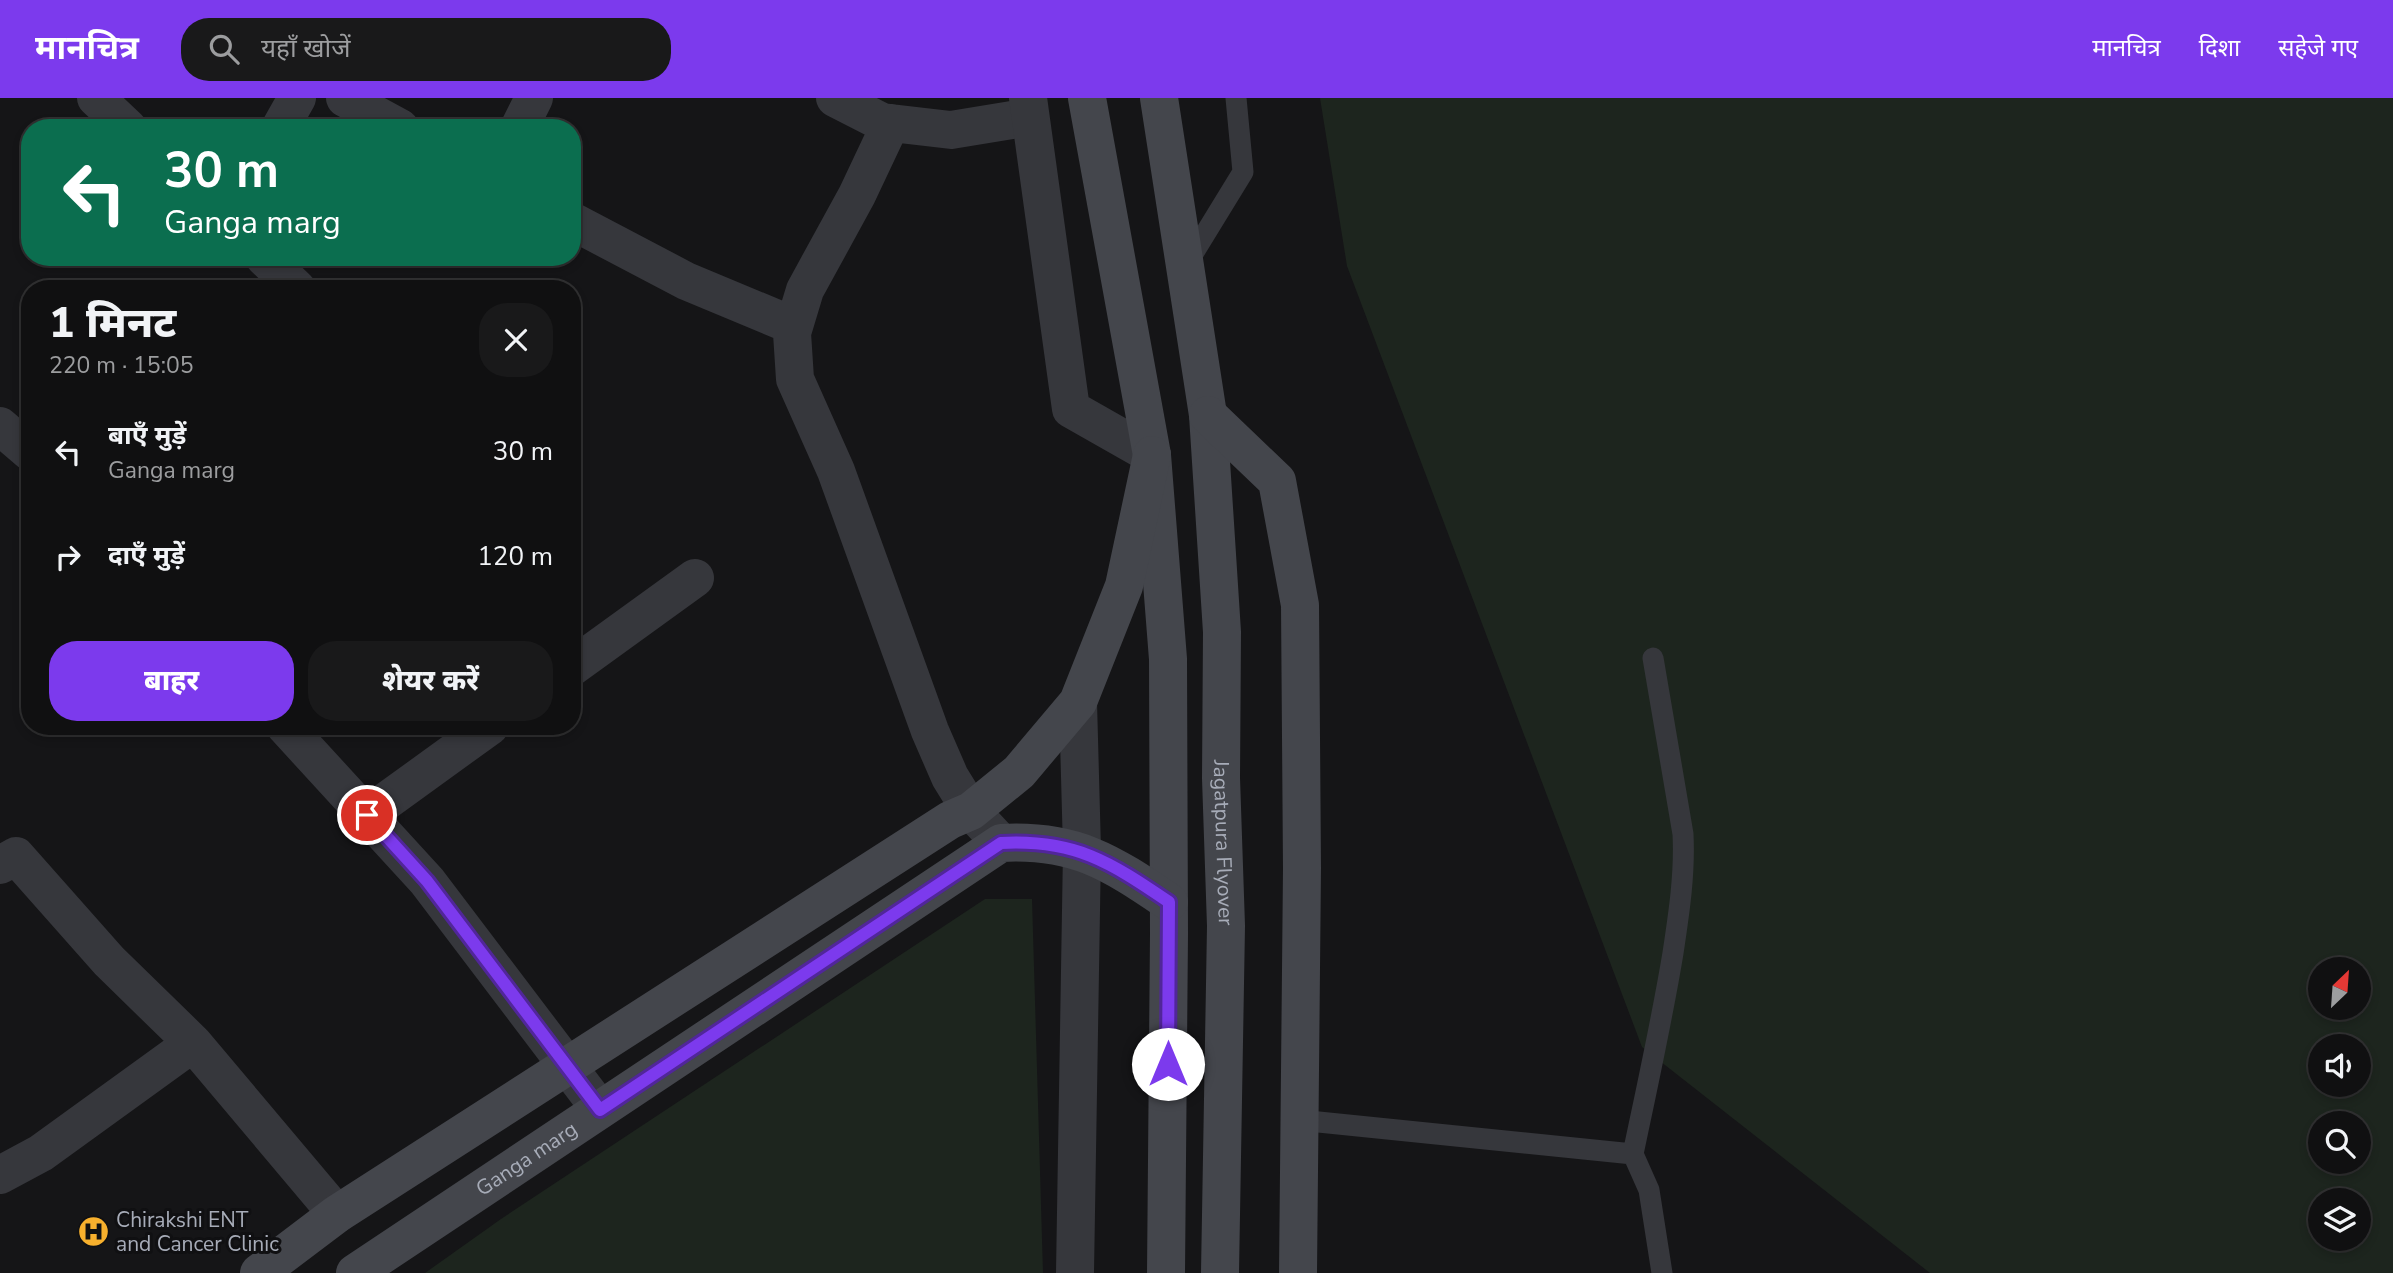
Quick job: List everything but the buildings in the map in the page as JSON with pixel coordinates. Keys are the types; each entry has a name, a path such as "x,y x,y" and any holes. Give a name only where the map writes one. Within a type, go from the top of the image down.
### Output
{"main road":[{"path":"1087,98 1152,455 1168,659 1166,1273"},
{"name":"Jagatpura Flyover","path":"1158,98 1208,415 1222,632 1221,778 1226,926 1220,1273"},
{"path":"1208,415 1277,481 1300,605 1302,868 1298,1273"},
{"path":"259,1273 337,1214 950,820 971,811 1019,772 1078,702 1124,586 1152,455"},
{"path":"1001,843 1033,841 1082,850 1127,874 1169,918"},
{"name":"Ganga marg","path":"355,1273 1001,843"}],"street":[{"path":"96,98 118,119"},
{"path":"285,119 297,98"},
{"path":"345,98 384,119"},
{"path":"524,119 534,98"},
{"path":"835,98 882,122 951,130 1029,108 1071,409 1152,455"},
{"path":"891,123 857,195 805,290 792,333 795,379 836,471 930,731 950,777 971,811 1001,843"},
{"path":"581,226 686,281 794,326"},
{"path":"273,266 288,280"},
{"path":"0,426 21,444"},
{"path":"581,660 695,578"},
{"path":"1075,1273 1082,850 1078,702"},
{"path":"293,735 427,881 600,1110"},
{"path":"367,815 478,735"},
{"path":"5,852 109,961 193,1043 337,1214"},
{"path":"0,1175 41,1153 193,1043"}],"lane":[{"path":"1184,268 1243,172 1236,98"},
{"path":"1653,657 1683,834 1684,862 1680,906 1661,1026 1633,1154 1649,1190 1662,1273"},
{"path":"1299,1120 1633,1154"}],"shaded area":[{"path":"1320,98 2393,98 2393,1273 1930,1273 1642,1047 1347,266"},
{"path":"985,899 1032,899 1043,1273 425,1273 501,1219"}],"place":[{"name":"Chirakshi ENT and Cancer Clinic","path":"93,1232"}],"route":[{"path":"367,815 427,881 600,1110 1001,843 1033,841 1082,850 1127,874 1169,902 1168,1064"}]}
